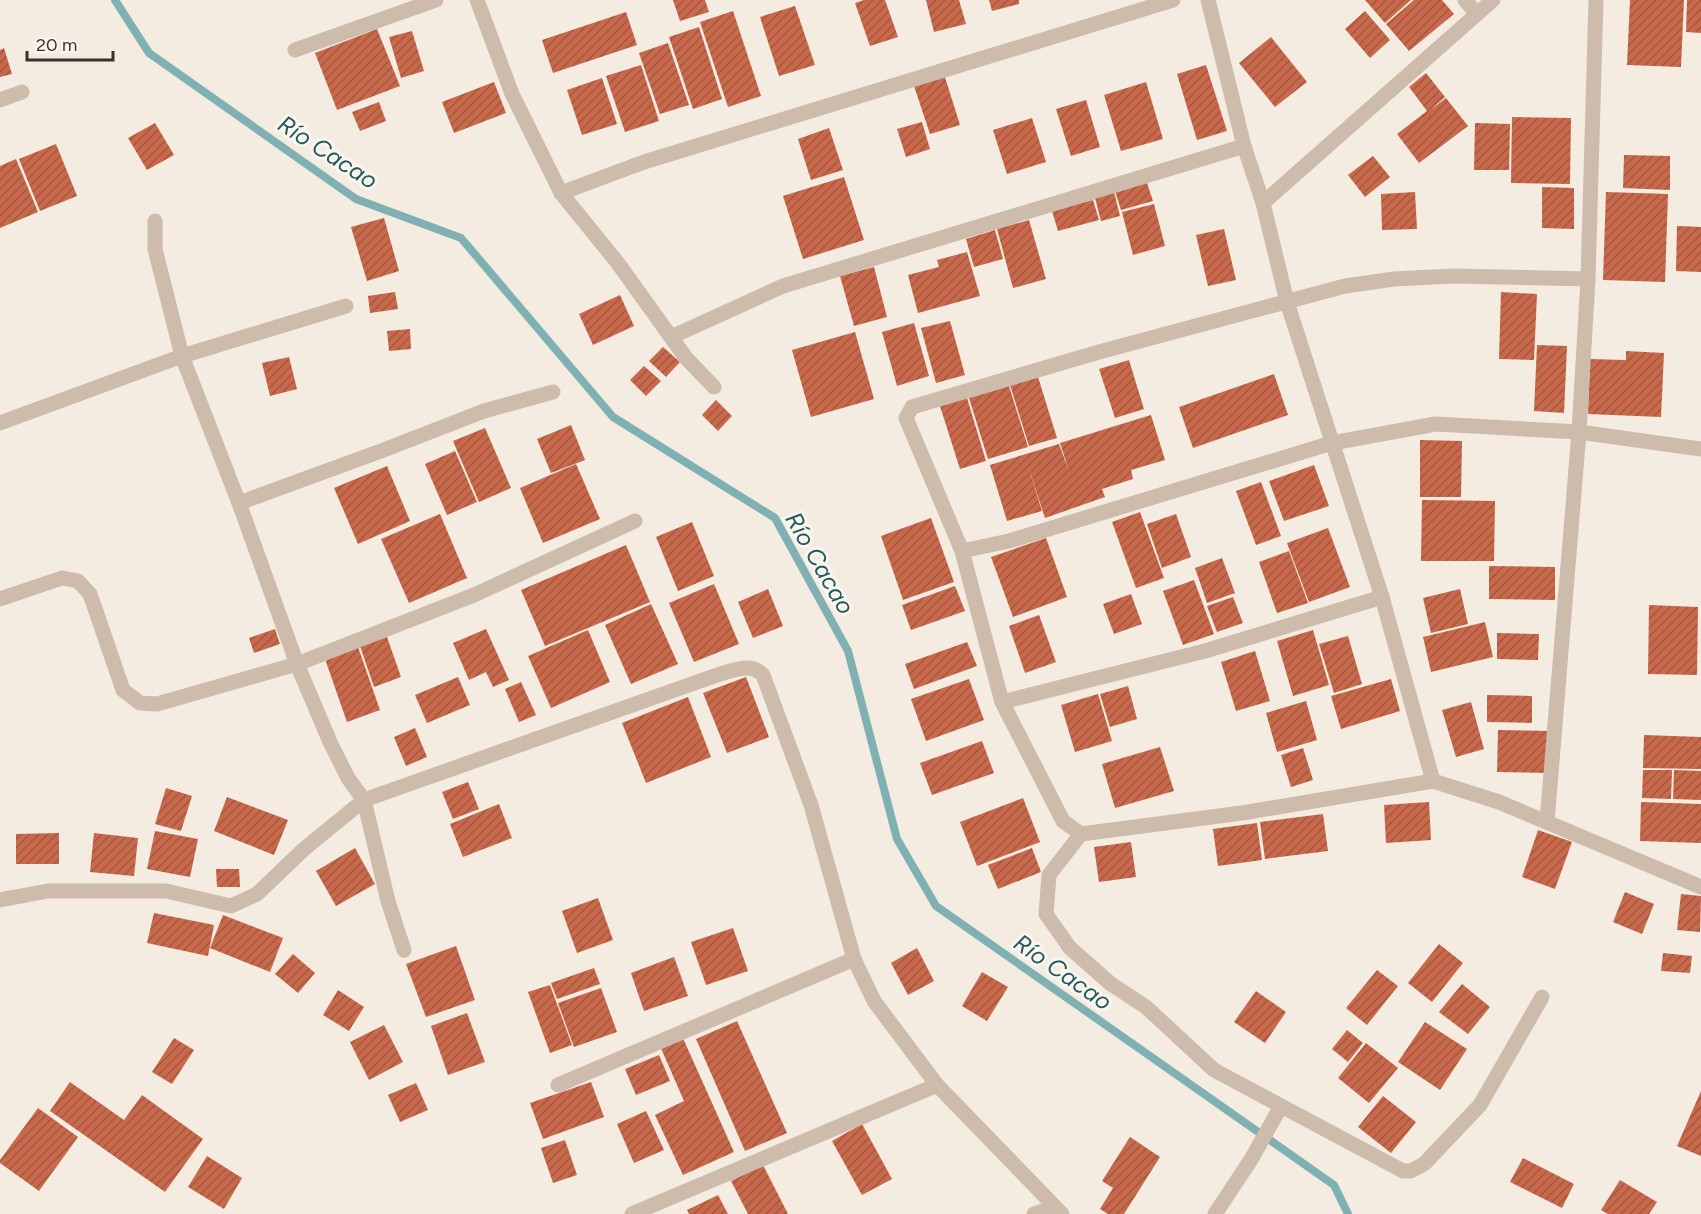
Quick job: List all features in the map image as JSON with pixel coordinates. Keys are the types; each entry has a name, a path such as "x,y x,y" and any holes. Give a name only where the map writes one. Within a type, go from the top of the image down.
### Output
{"street":[{"path":"295,50 436,0"},
{"path":"477,0 512,94 561,193 617,262 686,358 714,387"},
{"path":"561,193 644,162 1173,0"},
{"path":"1208,0 1244,146 1263,203 1287,302 1382,597 1433,781"},
{"path":"1465,0 1477,14"},
{"path":"1263,203 1493,0"},
{"path":"1547,822 1579,432 1588,279 1596,0"},
{"path":"0,100 22,92"},
{"path":"671,337 783,286 1244,146"},
{"path":"154,221 155,249 182,356 239,503 297,664 330,742 348,778 364,800 388,901 404,950"},
{"path":"1588,279 1453,276 1394,279 1345,286 1100,352 912,407 906,418 962,551 1002,702 1063,821 1081,834 1242,813 1433,781 1499,802 1701,887"},
{"path":"0,423 182,356 346,306"},
{"path":"239,503 484,411 553,392"},
{"path":"962,551 1010,541 1332,442 1436,424 1579,432 1701,449"},
{"path":"0,599 62,579 78,581 90,594 123,690 140,703 157,705 297,664 474,596 635,521"},
{"path":"1002,702 1205,651 1382,597"},
{"path":"0,900 48,891 165,891 231,906 257,894 304,849 364,800 720,674 747,667 757,669 764,675 811,805 854,959 874,1001 937,1085 1058,1210"},
{"path":"1081,834 1049,875 1046,914 1070,948 1111,984 1146,1007 1214,1070 1403,1171 1411,1171 1424,1164 1480,1105 1542,997"},
{"path":"558,1085 854,959"},
{"path":"632,1214 937,1085"},
{"path":"1215,1214 1244,1170 1281,1106"},
{"path":"1034,1214 1058,1210"}],"building":[{"path":"673,0 705,0 709,12 680,21"},
{"path":"864,0 885,0 898,37 870,46 855,3"},
{"path":"926,0 959,0 966,24 934,32"},
{"path":"989,0 1019,0 1019,4 992,11"},
{"path":"1365,0 1411,0 1385,23"},
{"path":"1414,0 1442,0 1454,14 1409,51 1386,24"},
{"path":"1630,0 1684,0 1681,67 1627,65"},
{"path":"1687,0 1701,0 1701,33 1686,32"},
{"path":"795,6 815,65 779,76 760,17"},
{"path":"733,11 761,96 728,107 700,22"},
{"path":"1365,11 1390,40 1370,58 1345,29"},
{"path":"626,12 637,45 553,73 542,40"},
{"path":"699,27 722,99 693,109 669,37"},
{"path":"377,29 400,86 337,110 315,53"},
{"path":"412,31 424,71 401,78 389,37"},
{"path":"1271,37 1307,82 1275,107 1239,63"},
{"path":"668,43 689,105 660,114 639,53"},
{"path":"4,48 12,74 0,77 0,50"},
{"path":"641,65 659,121 625,132 606,76"},
{"path":"1206,65 1227,131 1197,140 1177,74"},
{"path":"1426,73 1445,97 1430,110 1446,98 1468,126 1419,163 1397,134 1427,111 1409,87"},
{"path":"944,74 960,125 930,134 913,83"},
{"path":"602,78 617,124 582,135 567,90"},
{"path":"494,82 506,113 454,133 442,102"},
{"path":"1146,82 1163,139 1121,151 1104,95"},
{"path":"1086,100 1100,147 1071,156 1056,109"},
{"path":"379,102 386,121 360,131 352,112"},
{"path":"1512,117 1571,118 1570,184 1511,183"},
{"path":"1032,118 1046,162 1007,174 993,130"},
{"path":"922,122 930,149 906,157 897,129"},
{"path":"155,123 174,155 147,170 128,138"},
{"path":"1475,123 1510,124 1509,170 1474,170"},
{"path":"829,128 843,170 811,180 798,139"},
{"path":"56,144 77,196 40,211 19,159"},
{"path":"1624,155 1670,156 1670,190 1623,188"},
{"path":"1373,156 1390,177 1365,197 1348,175"},
{"path":"16,159 38,212 0,228 0,166"},
{"path":"844,177 864,240 803,259 783,196"},
{"path":"1147,183 1153,201 1121,210 1115,191"},
{"path":"1542,187 1574,188 1574,229 1542,228"},
{"path":"1114,192 1120,216 1101,221 1095,198"},
{"path":"1415,192 1417,229 1382,230 1381,194"},
{"path":"1606,192 1668,194 1665,282 1603,280"},
{"path":"1093,200 1099,220 1058,231 1052,211"},
{"path":"1154,204 1165,246 1133,255 1122,212"},
{"path":"384,218 399,271 367,281 351,227"},
{"path":"1029,220 1046,279 1013,288 997,229"},
{"path":"1677,226 1701,227 1701,272 1676,271"},
{"path":"1224,229 1236,280 1208,286 1196,235"},
{"path":"995,230 1003,259 974,267 966,239"},
{"path":"967,252 980,296 918,313 908,275 939,267 937,260"},
{"path":"874,267 887,317 854,326 840,276"},
{"path":"395,292 398,309 370,313 368,296"},
{"path":"1501,292 1537,294 1534,360 1499,359"},
{"path":"620,295 634,326 593,345 579,314"},
{"path":"950,321 965,375 936,383 921,328"},
{"path":"914,323 929,376 897,386 882,332"},
{"path":"410,329 411,349 389,351 387,331"},
{"path":"855,332 874,399 811,417 792,350"},
{"path":"1537,345 1567,346 1564,413 1534,411"},
{"path":"663,347 680,362 666,377 649,361"},
{"path":"1626,351 1664,353 1661,417 1588,414 1590,359 1626,360"},
{"path":"289,357 297,389 270,396 262,363"},
{"path":"1129,360 1144,409 1115,418 1099,369"},
{"path":"644,366 661,381 646,396 630,380"},
{"path":"1274,374 1288,415 1193,448 1179,407"},
{"path":"1038,377 1057,438 1029,446 1010,385"},
{"path":"1009,386 1028,447 988,459 969,398"},
{"path":"967,398 986,461 960,469 940,406"},
{"path":"716,400 732,416 718,431 702,415"},
{"path":"1151,415 1165,460 1131,470 1133,479 1102,489 1105,497 1045,518 1027,463 1042,511 1007,521 990,465 1059,444 1069,471 1060,443"},
{"path":"571,425 585,460 551,473 537,439"},
{"path":"485,428 511,488 479,502 453,441"},
{"path":"1420,440 1462,441 1461,497 1420,497"},
{"path":"455,451 477,502 447,515 425,464"},
{"path":"576,464 600,519 543,543 520,488"},
{"path":"1314,465 1329,506 1284,521 1269,481"},
{"path":"387,466 410,521 358,544 334,488"},
{"path":"1261,482 1281,536 1256,545 1236,491"},
{"path":"1422,500 1495,501 1494,561 1421,561"},
{"path":"1140,512 1164,578 1136,588 1112,522"},
{"path":"440,514 467,578 409,603 381,539"},
{"path":"1176,514 1191,557 1162,568 1147,524"},
{"path":"931,518 954,582 903,600 881,536"},
{"path":"692,522 714,576 678,591 656,537"},
{"path":"1328,528 1350,587 1309,602 1287,543"},
{"path":"1046,538 1067,597 1013,617 991,557"},
{"path":"626,545 650,602 545,646 521,590"},
{"path":"1289,551 1308,603 1277,613 1259,562"},
{"path":"1222,558 1235,593 1207,603 1195,568"},
{"path":"1489,566 1555,567 1555,600 1489,599"},
{"path":"1194,580 1214,634 1183,645 1163,591"},
{"path":"714,584 739,644 694,662 669,603"},
{"path":"955,586 965,611 911,630 902,605"},
{"path":"768,589 783,626 753,638 738,602"},
{"path":"1460,589 1468,624 1431,633 1423,598"},
{"path":"1131,594 1142,624 1114,634 1103,604"},
{"path":"1233,597 1243,623 1217,632 1207,606"},
{"path":"651,604 678,664 631,684 605,625"},
{"path":"1649,605 1698,607 1697,675 1648,674"},
{"path":"1039,615 1056,662 1025,673 1009,626"},
{"path":"1485,622 1493,657 1431,672 1423,637"},
{"path":"275,629 280,644 254,653 249,638"},
{"path":"486,629 509,680 493,687 486,672 469,680 453,643"},
{"path":"588,630 610,682 551,708 528,656"},
{"path":"1313,630 1329,685 1293,696 1277,641"},
{"path":"1497,633 1539,634 1538,660 1497,659"},
{"path":"1348,636 1362,684 1334,693 1319,644"},
{"path":"387,637 401,677 374,687 360,646"},
{"path":"967,642 977,666 914,689 905,664"},
{"path":"358,647 380,710 347,722 325,659"},
{"path":"1255,651 1270,701 1236,711 1221,662"},
{"path":"458,677 470,705 427,723 415,695"},
{"path":"746,677 769,737 727,753 703,693"},
{"path":"969,679 984,720 926,741 911,699"},
{"path":"1391,679 1400,711 1341,729 1331,696"},
{"path":"521,682 536,715 519,722 505,689"},
{"path":"1128,686 1137,719 1110,727 1100,694"},
{"path":"1098,694 1112,741 1075,752 1061,705"},
{"path":"1487,695 1532,696 1532,723 1487,722"},
{"path":"688,697 711,757 646,783 622,723"},
{"path":"1306,701 1317,740 1277,752 1266,713"},
{"path":"1471,702 1484,749 1456,757 1442,710"},
{"path":"415,728 427,757 406,766 394,737"},
{"path":"1498,730 1550,731 1549,773 1497,772"},
{"path":"1644,735 1701,737 1701,769 1643,768"},
{"path":"982,741 994,773 932,795 920,763"},
{"path":"1160,747 1174,791 1115,808 1102,764"},
{"path":"1303,748 1313,780 1291,787 1281,755"},
{"path":"1643,770 1672,770 1671,799 1642,798"},
{"path":"1674,770 1701,771 1701,800 1673,799"},
{"path":"468,782 479,809 453,819 442,792"},
{"path":"166,788 192,796 181,831 155,824"},
{"path":"227,797 288,820 274,855 214,831"},
{"path":"1023,798 1040,842 977,866 960,822"},
{"path":"1429,802 1431,840 1386,843 1384,805"},
{"path":"1641,802 1701,804 1701,843 1640,841"},
{"path":"499,804 512,838 463,857 450,824"},
{"path":"1323,814 1328,851 1265,859 1260,822"},
{"path":"1257,823 1262,860 1218,866 1213,829"},
{"path":"1538,830 1572,842 1555,889 1522,877"},
{"path":"155,831 198,839 190,877 147,869"},
{"path":"59,833 59,864 16,864 16,834"},
{"path":"94,833 138,838 134,876 90,872"},
{"path":"1131,842 1136,877 1099,882 1094,847"},
{"path":"355,848 375,884 336,906 316,871"},
{"path":"1032,848 1041,872 998,889 988,865"},
{"path":"216,869 239,869 240,887 217,887"},
{"path":"1625,892 1654,904 1642,934 1613,922"},
{"path":"1681,894 1701,896 1700,932 1677,930"},
{"path":"598,898 613,940 577,953 562,911"},
{"path":"154,913 214,925 208,956 147,943"},
{"path":"223,915 283,938 270,972 210,948"},
{"path":"733,928 748,971 706,985 691,942"},
{"path":"1439,944 1463,963 1432,1002 1408,983"},
{"path":"456,946 475,1000 426,1017 406,964"},
{"path":"917,948 934,981 908,995 891,963"},
{"path":"1663,953 1692,956 1690,973 1661,971"},
{"path":"293,954 315,973 298,993 275,974"},
{"path":"674,957 688,996 644,1011 631,973"},
{"path":"594,968 600,984 557,999 551,983"},
{"path":"1377,970 1398,986 1367,1025 1346,1008"},
{"path":"982,972 1008,987 987,1021 962,1006"},
{"path":"1462,984 1490,1007 1468,1034 1439,1012"},
{"path":"550,985 572,1045 550,1053 528,992"},
{"path":"601,988 617,1032 574,1047 558,1003"},
{"path":"338,990 364,1007 349,1031 323,1015"},
{"path":"1256,991 1286,1012 1265,1043 1234,1022"},
{"path":"467,1013 485,1062 448,1075 431,1026"},
{"path":"737,1021 787,1133 745,1151 696,1039"},
{"path":"1425,1022 1467,1049 1440,1090 1398,1062"},
{"path":"384,1025 403,1062 369,1080 350,1042"},
{"path":"1347,1030 1363,1043 1348,1062 1332,1049"},
{"path":"682,1036 734,1152 683,1175 655,1115 684,1101 660,1046"},
{"path":"174,1038 194,1050 172,1084 152,1072"},
{"path":"1366,1043 1398,1068 1369,1103 1338,1078"},
{"path":"659,1055 670,1081 636,1095 625,1069"},
{"path":"70,1082 124,1120 142,1095 203,1139 165,1192 50,1111"},
{"path":"591,1082 604,1117 543,1139 530,1103"},
{"path":"416,1083 428,1110 400,1122 388,1095"},
{"path":"1701,1091 1701,1156 1677,1146"},
{"path":"1383,1096 1416,1122 1391,1153 1358,1127"},
{"path":"38,1108 78,1137 39,1191 0,1163"},
{"path":"646,1111 664,1150 634,1163 617,1124"},
{"path":"862,1124 892,1179 862,1195 832,1141"},
{"path":"1130,1137 1160,1157 1124,1214 1108,1214 1100,1209 1113,1188 1102,1181"},
{"path":"565,1140 577,1175 553,1183 541,1148"},
{"path":"207,1156 242,1178 224,1209 188,1187"},
{"path":"1523,1158 1574,1184 1562,1208 1510,1182"},
{"path":"763,1165 788,1214 748,1214 731,1181"},
{"path":"1620,1180 1657,1202 1649,1214 1608,1214 1601,1210"},
{"path":"718,1195 728,1214 689,1214 687,1210"}],"waterway":[{"name":"Río Cacao","path":"115,0 149,53 356,199 461,238 613,417 775,518 848,651 897,839 936,906 1334,1185 1348,1214"}]}
